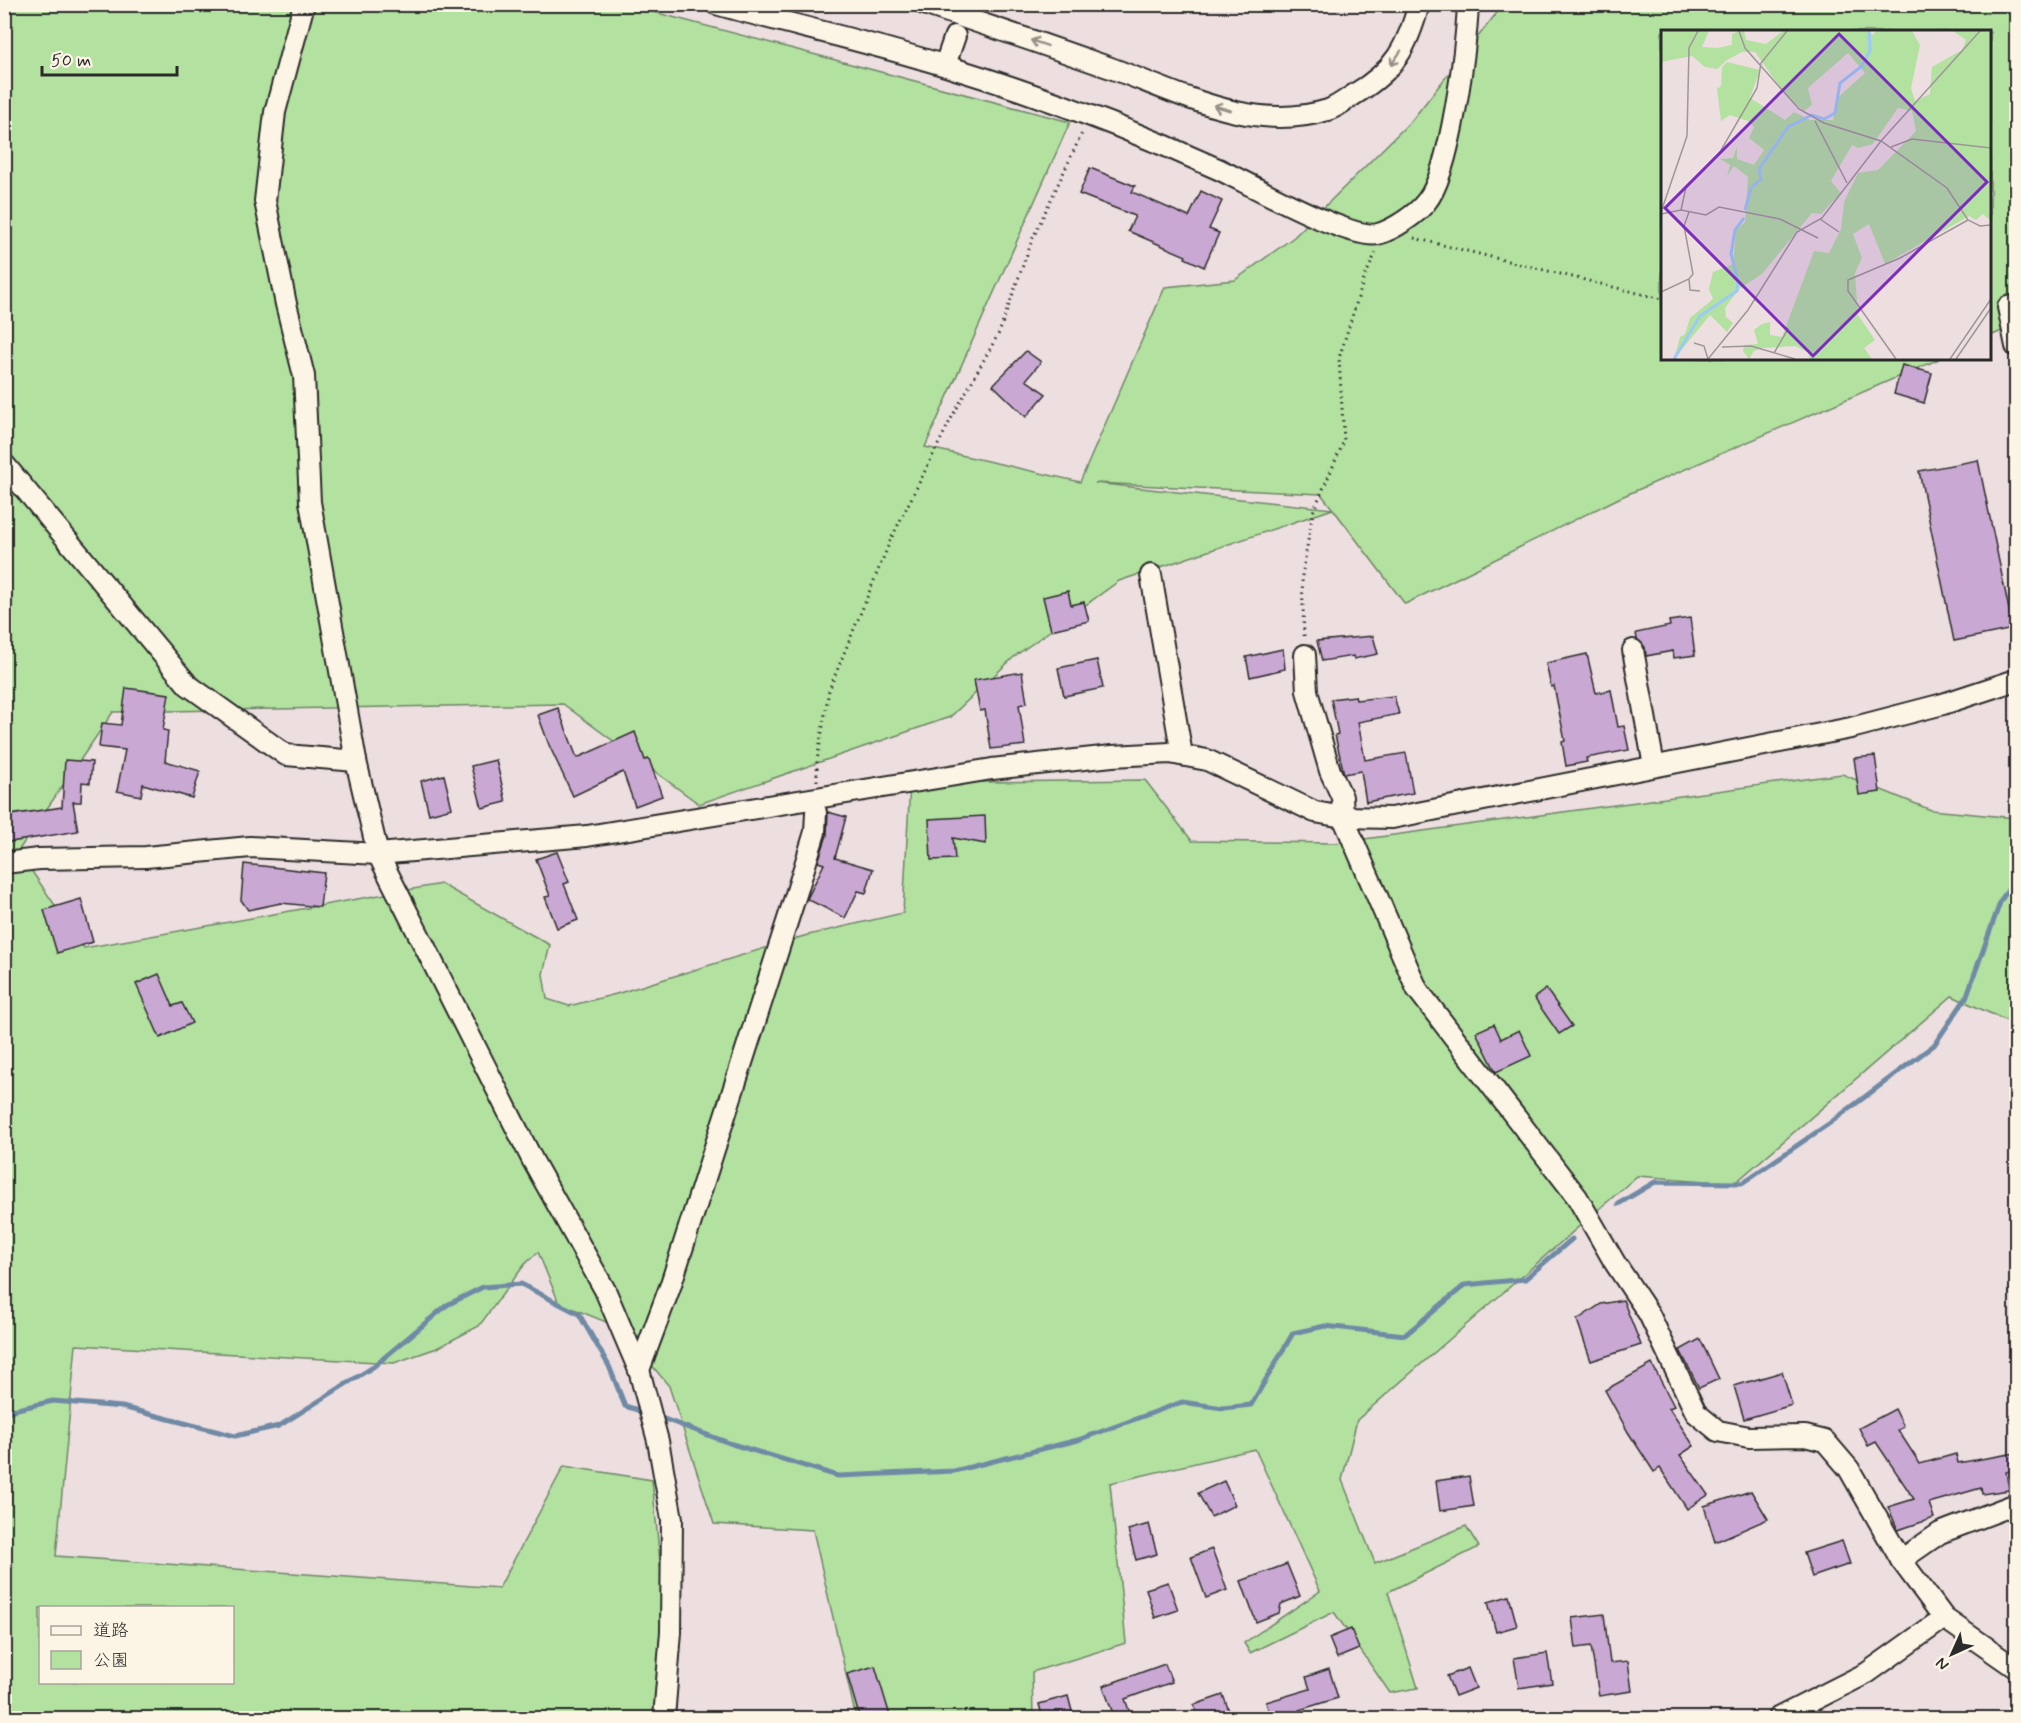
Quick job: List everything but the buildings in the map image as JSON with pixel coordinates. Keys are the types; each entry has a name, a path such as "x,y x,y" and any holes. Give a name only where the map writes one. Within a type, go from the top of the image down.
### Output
{"street":[{"path":"304,4 275,112 265,201 286,304 304,376 310,502 356,761 378,854 532,1161 605,1290 639,1370 658,1441 672,1519 671,1632 664,1719"},
{"path":"716,4 945,65 1090,115 1216,168 1341,229 1376,235 1402,223 1427,202 1442,173 1453,121 1467,27 1468,4"},
{"path":"924,4 1204,103 1250,116 1292,118 1330,110 1374,82 1395,62 1411,35 1419,4"},
{"path":"945,65 955,36"},
{"path":"2016,305 2008,307 2016,346"},
{"path":"4,464 188,685 286,755 356,761"},
{"path":"1151,575 1182,755"},
{"path":"1633,650 1654,766"},
{"path":"1305,655 1307,691 1330,771 1342,797 1343,817 1417,989 1576,1197 1615,1263 1649,1314 1696,1413 1718,1431 1749,1437 1806,1436 1825,1441 1849,1469 1901,1560 1944,1618 2016,1668"},
{"path":"4,863 39,859 146,856 250,847 378,854 587,836 992,769 1112,756 1170,753 1207,760 1315,812 1343,817 1392,818 1851,728 1943,704 2016,680"},
{"path":"639,1370 670,1287 798,888 815,832 816,812"},
{"path":"1901,1560 1940,1533 2016,1504"},
{"path":"1778,1719 1867,1673 1944,1618"}],"path":[{"path":"816,812 817,761 829,690 891,539 953,415 999,333 1032,240 1090,115"},
{"path":"1305,655 1302,576 1313,512 1344,441 1339,357 1364,279 1386,231 1661,299"}],"green space":[{"path":"5,5 627,5 1070,122 925,447 1080,482 1165,287 1235,280 1294,237 1412,120 1503,5 2016,5 2016,325 1991,336 1991,30 1661,30 1661,360 1937,360 1619,498 1405,604 1333,509 1119,581 1015,656 950,717 699,804 563,704 113,712 18,851 84,948 441,884 550,945 543,974 547,999 569,1006 616,994 804,936 903,913 910,783 1145,780 1192,841 1335,843 1842,774 1931,810 2016,818 2016,1025 1952,996 1735,1183 1637,1176 1357,1420 1342,1480 1375,1563 1466,1526 1479,1547 1388,1592 1418,1688 1390,1693 1334,1612 1250,1653 1244,1643 1320,1591 1255,1449 1110,1483 1126,1643 1032,1672 1033,1718 856,1718 813,1530 714,1524 669,1386 621,1328 559,1303 538,1252 525,1264 479,1326 437,1348 394,1363 76,1345 56,1556 499,1588 564,1466 652,1480 669,1653 659,1718 5,1718","holes":["1095,483 1321,494 1332,509"]}],"waterway":[{"path":"1618,1204 1655,1182 1742,1183 1830,1123 1934,1045 1966,998 2001,900 2016,878"},
{"path":"656,1416 732,1444 838,1476 954,1471 1078,1440 1182,1402 1223,1408 1251,1405 1293,1333 1325,1326 1405,1335 1465,1285 1525,1279 1572,1239"},
{"path":"4,1415 13,1410 53,1401 122,1407 235,1436 279,1426 373,1367 447,1305 483,1287 521,1284 579,1314 609,1366 625,1406 647,1413"}]}
